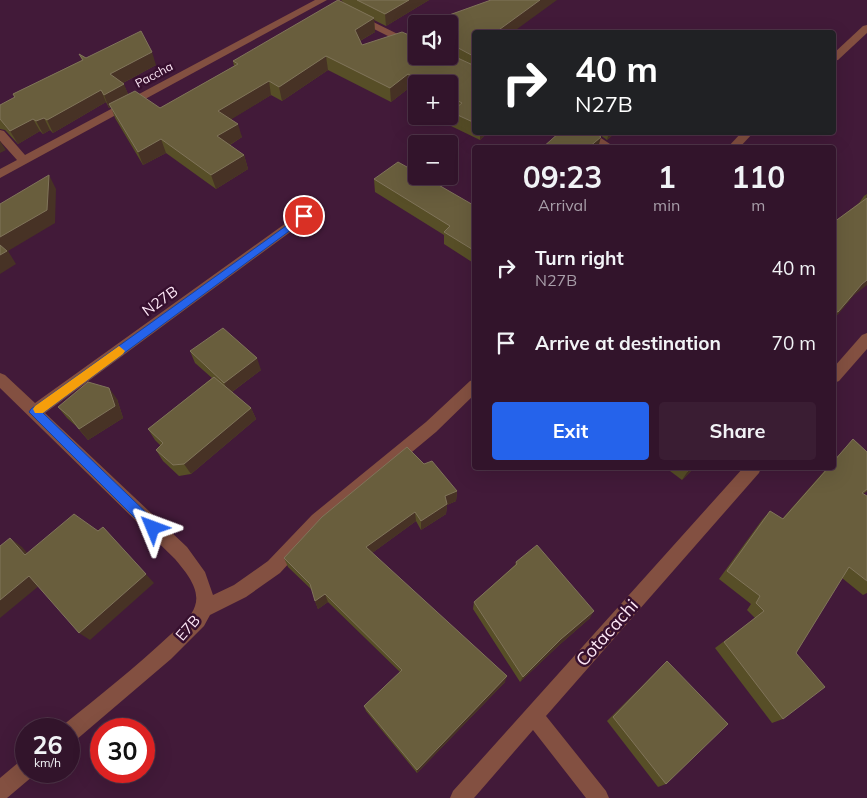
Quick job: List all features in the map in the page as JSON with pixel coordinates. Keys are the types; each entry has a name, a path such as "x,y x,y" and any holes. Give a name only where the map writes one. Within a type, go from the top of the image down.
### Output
{"street":[{"name":"Paccha","path":"0,174 325,1"},
{"path":"348,13 408,43"},
{"path":"836,56 867,28"},
{"path":"0,134 24,161"},
{"path":"587,135 605,145"},
{"path":"735,145 746,135"},
{"name":"N27B","path":"35,412 304,216"},
{"path":"836,375 867,339"},
{"name":"E7B","path":"0,379 194,568 204,590 204,609 190,629 80,724"},
{"path":"204,609 240,591 274,567 318,520 431,427 472,388"},
{"name":"Cotacachi","path":"460,798 751,470"},
{"path":"533,715 599,798"},
{"path":"0,791 15,778"}],"building":[{"path":"338,0 374,18 355,30 362,45 402,32 408,35 408,65 458,65 458,58 472,65 472,122 458,115 458,106 462,103 458,101 458,75 408,74 390,88 326,56 279,87 269,81 218,111 238,124 217,136 244,155 211,175 161,139 138,152 109,104 135,91 160,108 238,64 233,61"},
{"path":"357,0 409,0 385,14"},
{"path":"491,0 540,0 499,30 472,30 472,55 458,48 458,15 449,15"},
{"path":"141,31 152,52 110,74 124,84 104,95 101,90 47,120 44,118 36,121 33,119 10,131 0,119 0,105 15,97 13,94 83,60 79,54 86,58"},
{"path":"557,135 598,135 601,137 592,145 545,145"},
{"path":"398,162 408,168 408,185 439,185 472,204 472,249 444,232 450,226 374,179"},
{"path":"49,175 47,210 0,237 0,204"},
{"path":"867,198 867,280 838,312 836,311 836,221"},
{"path":"0,245 7,251 0,255"},
{"path":"223,328 257,358 224,383 190,351"},
{"path":"214,377 251,408 184,464 173,465 156,450 163,443 148,429"},
{"path":"88,382 109,388 115,406 79,429 70,417 58,407"},
{"path":"853,439 867,452 867,489 862,493 867,496 867,581 849,567 796,653 825,687 783,719 724,642 764,611 756,603 760,596 727,571 770,511 783,519 826,470 836,470 836,459"},
{"path":"407,447 424,464 432,461 457,491 445,496 447,504 421,521 415,512 366,547 507,676 417,770 364,706 402,670 325,594 315,601 310,584 284,558 322,517"},
{"path":"74,514 98,531 103,527 146,574 79,633 29,576 0,600 0,546 10,538 25,555"},
{"path":"537,545 594,611 561,639 523,677 474,602"},
{"path":"667,661 728,724 666,784 613,717"}],"slow traffic":[{"path":"39,409 119,351"}],"route":[{"path":"153,528 35,412 304,216"}]}
